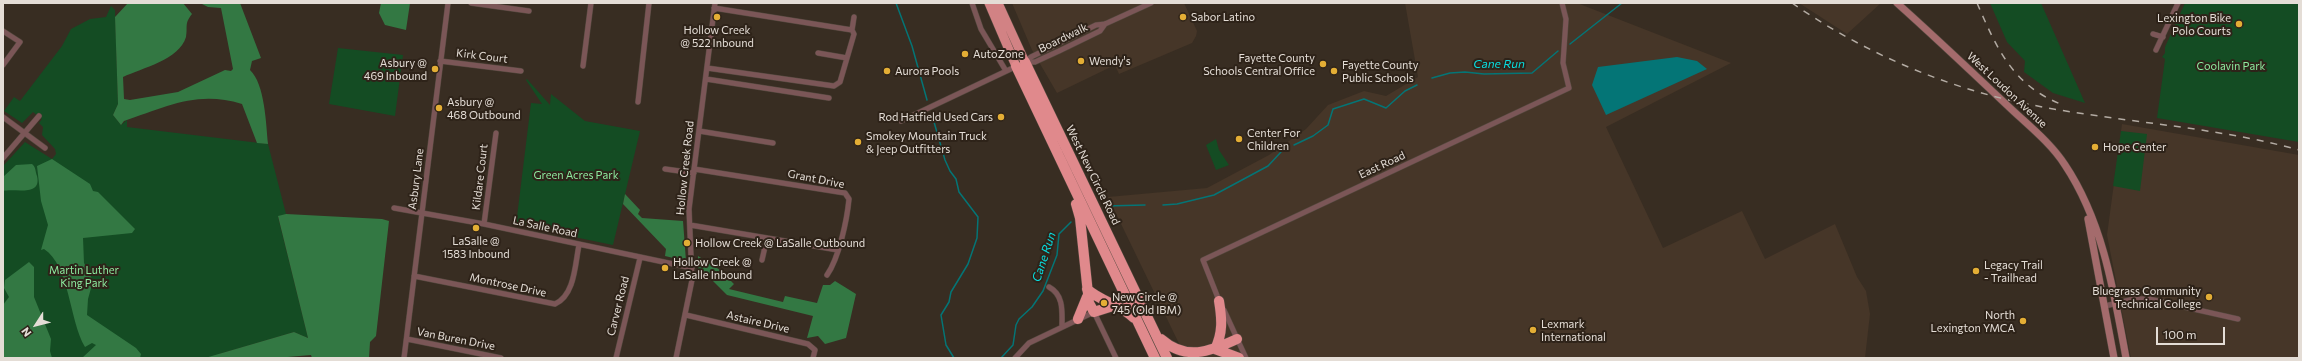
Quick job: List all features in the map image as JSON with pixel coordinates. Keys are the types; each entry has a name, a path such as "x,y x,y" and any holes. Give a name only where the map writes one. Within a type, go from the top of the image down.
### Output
{"highway":[{"name":"West New Circle Road","path":"988,3 1021,64 1167,358"},
{"name":"West New Circle Road","path":"998,3 1021,64 1070,181 1155,358"},
{"path":"1070,181 1080,218 1087,293 1094,312 1116,305"},
{"path":"1087,293 1126,310 1138,321"},
{"path":"1078,319 1087,293"},
{"path":"1207,354 1219,341 1222,322 1220,302"},
{"path":"1154,330 1168,347 1176,353 1186,356 1207,354 1239,358"},
{"path":"1207,354 1237,339"}],"main road":[{"name":"West Loudon Avenue","path":"1898,3 2052,148 2070,172 2086,205 2102,246 2116,304 2126,358"},
{"name":"West Loudon Avenue","path":"2086,205 2114,358"}],"street":[{"name":"Asbury Lane","path":"404,358 448,3"},
{"path":"471,3 528,11"},
{"path":"583,66 591,3"},
{"path":"638,102 649,3"},
{"path":"972,3 981,29 1006,71"},
{"name":"Boardwalk","path":"900,121 1021,64 1031,57 1096,25 1105,24 1151,3"},
{"name":"East Road","path":"1220,302 1203,260 1569,88 1563,63 1566,19 1562,3"},
{"path":"2156,50 2178,3"},
{"path":"715,6 852,30"},
{"name":"Hollow Creek Road","path":"676,358 686,315 692,268 690,226 694,171 715,6"},
{"path":"707,68 834,86 840,82 854,34 852,30 854,17"},
{"path":"3,31 20,42 3,64"},
{"path":"2153,34 2163,37"},
{"path":"818,53 847,58"},
{"name":"Kirk Court","path":"440,61 520,71"},
{"path":"706,79 829,98"},
{"path":"3,158 38,116"},
{"path":"3,117 45,148"},
{"path":"699,131 772,143"},
{"name":"Kildare Court","path":"484,224 496,133"},
{"path":"666,169 694,171"},
{"name":"Grant Drive","path":"694,171 845,193 849,199 849,204 838,250"},
{"name":"La Salle Road","path":"394,208 484,224 692,268"},
{"path":"690,226 838,250 833,266 827,274"},
{"path":"762,260 766,238"},
{"name":"Montrose Drive","path":"414,276 555,304 562,300 569,291 579,245"},
{"name":"Carver Road","path":"616,358 640,258"},
{"path":"1049,287 1054,290 1062,304 1062,326"},
{"path":"2104,306 2134,299 2149,299 2238,319"},
{"path":"1220,302 1246,358"},
{"path":"1015,358 1029,343 1094,312 1116,358"},
{"name":"Astaire Drive","path":"686,315 808,344 815,350 813,358"},
{"name":"Van Buren Drive","path":"407,339 501,358"}],"shaded area":[{"path":"1012,3 1184,3 1197,31 1192,43 1119,74 1115,65 1057,93 1032,50"},
{"name":"Lexmark International","path":"1405,3 1577,3 1731,63 1606,127 1663,248 1742,211 1765,259 1835,224 1857,277 1866,291 1870,314 1865,358 1186,358 1108,197 1207,188 1269,155 1306,129 1328,105 1364,91 1386,96 1418,77"},
{"path":"1799,3 1881,3 1847,34"},
{"name":"Bluegrass Community Technical College","path":"2122,124 2299,155 2299,358 2131,358 2107,235"}],"green space":[{"path":"128,3 183,3 192,14 187,23 186,37 176,52 159,62 123,77 124,99 130,100 178,92 225,70 231,71 233,69 221,8 208,7 200,3 240,3 261,58 252,61 250,70 255,76 262,94 268,144 257,143 242,104 226,100 210,99 182,102 124,121 121,125 113,115 118,104 115,17"},
{"path":"381,3 410,3 406,30 385,25 379,13"},
{"path":"1990,3 2041,3 2085,103 2053,93 2024,72 2025,61 2007,42"},
{"name":"Coolavin Park","path":"2185,3 2299,3 2299,142 2157,118 2165,59 2162,57"},
{"name":"Martin Luther King Park","path":"111,6 115,10 118,104 113,115 121,125 127,120 127,127 268,144 286,214 278,217 308,338 294,332 219,354 219,358 3,358 3,166 25,142 52,159 56,154 55,149 42,135 43,127 39,123 42,119 33,112 22,123 4,111 14,97 20,101 62,46 71,29 90,19 106,17"},
{"path":"338,48 403,55 395,116 329,104"},
{"name":"Green Acres Park","path":"527,79 550,105 551,94 585,121 640,131 613,245 516,225 531,103 542,104 526,80"},
{"path":"2121,131 2147,134 2140,191 2113,186"},
{"path":"1216,139 1219,150 1229,165 1216,170 1206,145"},
{"name":"Martin Luther King Park","path":"52,159 90,184 93,191 98,192 135,229 132,233 83,238 84,263 93,281 88,299 87,315 136,348 141,354 140,358 82,358 96,345 92,343 85,347 80,336 64,280 59,268 53,257 44,249 41,250 48,225 41,201 37,166"},
{"path":"32,164 35,168 37,176 37,183 35,187 26,190 3,191 3,177 16,165"},
{"path":"625,194 640,210 638,214 642,218 683,221 686,261 665,256 666,249 623,204"},
{"path":"286,214 382,219 389,221 376,336 370,342 369,358 312,358 311,355 276,358 205,358 294,332 308,338 278,216"},
{"path":"698,256 720,270 734,284 729,289 783,302 785,296 817,303 823,285 830,285 835,281 856,294 846,338 825,344 818,336 807,338 813,316 727,295 712,280 698,271"},
{"path":"29,262 34,267 34,297 51,339 50,351 52,358 3,358 3,305 9,297 4,288 5,280"}],"water":[{"path":"1677,57 1697,61 1707,69 1606,115 1592,85 1598,67"}],"waterway":[{"path":"896,3 912,46 927,100"},
{"name":"Cane Run","path":"1570,44 1622,3"},
{"name":"Cane Run","path":"1432,78 1450,73 1465,72 1484,74 1532,73 1558,51"},
{"name":"Cane Run","path":"1294,145 1313,136 1328,125 1333,109 1364,99 1386,108 1405,91 1417,85"},
{"path":"932,115 945,160 956,179 959,192 978,217 977,238 968,264 951,292 949,302 941,315 946,345 954,358"},
{"name":"Cane Run","path":"1163,205 1177,204 1214,195 1268,166 1281,152"},
{"name":"Cane Run","path":"1105,206 1145,205"},
{"name":"Cane Run","path":"1001,358 1013,345 1016,325 1019,319 1032,307 1043,291 1057,255 1059,234 1071,222"}],"railway":[{"path":"1792,3 1838,32 1886,57 1937,78 1989,95 2066,111 2222,133 2299,150"},
{"path":"1977,3 1992,36 2009,64 2019,77 2031,88 2063,105"}],"place":[{"name":"Hollow Creek @ 522 Inbound","path":"717,17"},
{"name":"Sabor Latino","path":"1183,17"},
{"name":"Lexington Bike Polo Courts","path":"2239,24"},
{"name":"AutoZone","path":"965,54"},
{"name":"Wendy's","path":"1081,61"},
{"name":"Fayette County Schools Central Office","path":"1323,64"},
{"name":"Asbury @ 469 Inbound","path":"435,69"},
{"name":"Aurora Pools","path":"887,71"},
{"name":"Fayette County Public Schools","path":"1334,71"},
{"name":"Asbury @ 468 Outbound","path":"439,108"},
{"name":"Rod Hatfield Used Cars","path":"1001,117"},
{"name":"Center For Children","path":"1239,139"},
{"name":"Smokey Mountain Truck & Jeep Outfitters","path":"858,142"},
{"name":"Hope Center","path":"2095,147"},
{"name":"LaSalle @ 1583 Inbound","path":"476,228"},
{"name":"Hollow Creek @ LaSalle Outbound","path":"687,243"},
{"name":"Hollow Creek @ LaSalle Inbound","path":"665,268"},
{"name":"Legacy Trail - Trailhead","path":"1976,271"},
{"name":"Bluegrass Community Technical College","path":"2209,297"},
{"name":"New Circle @ 745 (Old IBM)","path":"1104,303"},
{"name":"North Lexington YMCA","path":"2023,321"},
{"name":"Lexmark International","path":"1533,330"}]}
